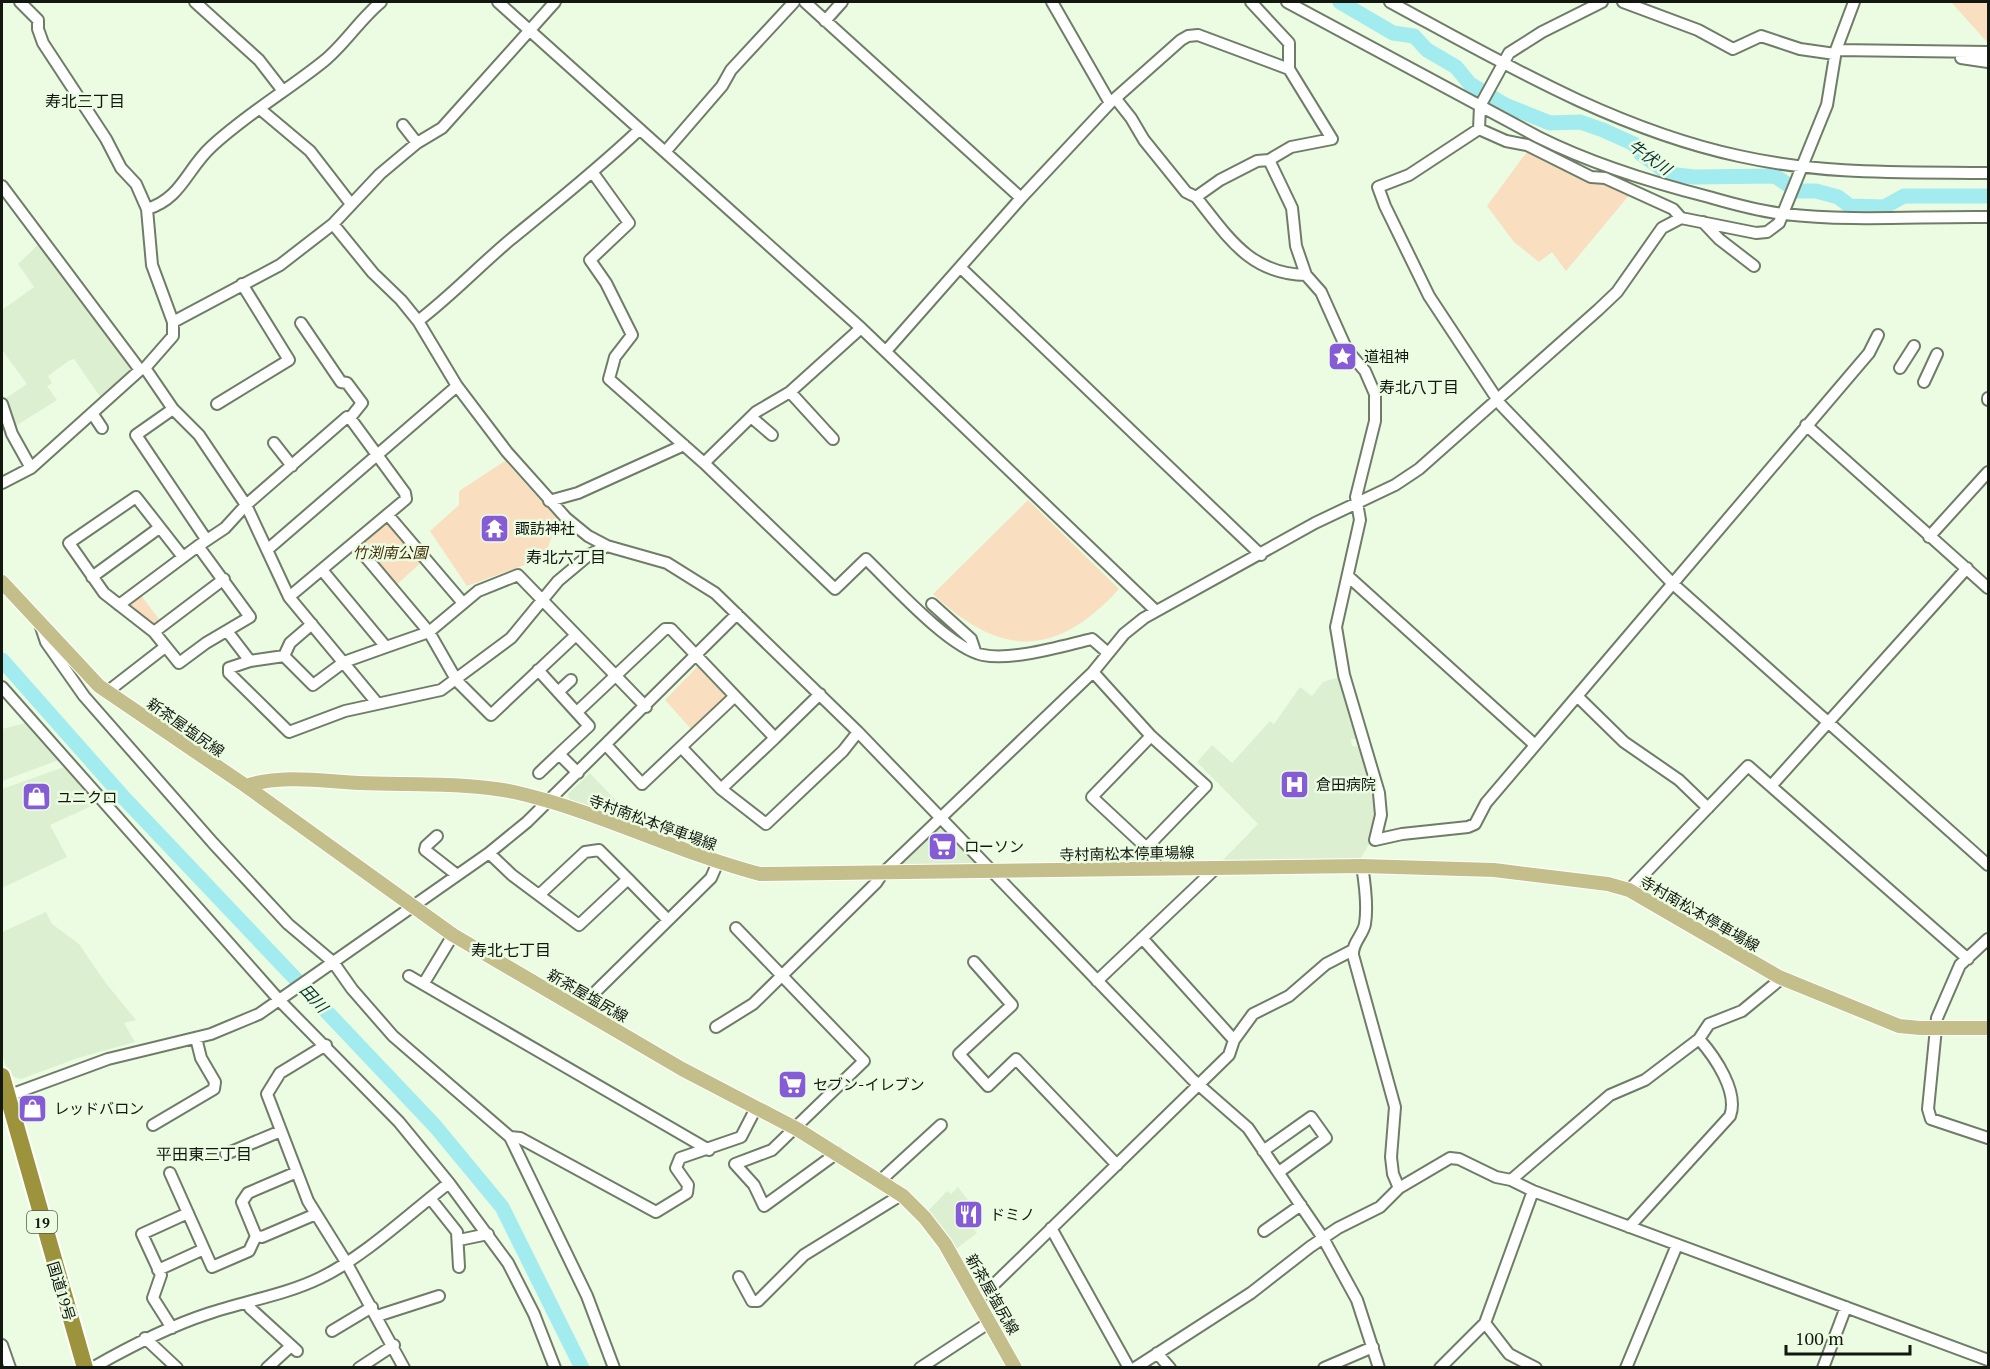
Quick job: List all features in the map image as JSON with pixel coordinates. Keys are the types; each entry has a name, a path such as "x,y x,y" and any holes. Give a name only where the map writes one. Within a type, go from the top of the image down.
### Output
{"highway":[{"name":"国道19号","path":"2,1076 4,1096 86,1368"}],"main road":[{"name":"新茶屋塩尻線","path":"2,582 81,669 107,692 246,786 453,935 578,1009 797,1129 881,1180 901,1195 925,1218 945,1244 1015,1368"},
{"name":"寺村南松本停車場線","path":"246,786 261,781 313,781 489,789 549,801 718,862 760,874 1362,866 1494,870 1608,884 1629,890 1782,978 1899,1026 1989,1028"}],"street":[{"path":"2,483 31,468 143,369 173,336 173,322 152,265 147,209 136,184 121,168 106,139 43,43 38,29 38,20 20,2"},
{"path":"195,2 260,60 283,91"},
{"path":"147,209 161,205 178,192 210,148 326,60 366,14 381,2"},
{"path":"498,2 886,351 1156,611"},
{"path":"173,322 280,265 333,224 380,174 417,143 442,128 555,2"},
{"path":"665,152 722,86 731,70 794,2"},
{"path":"805,2 1021,198"},
{"path":"825,21 842,2"},
{"path":"1052,2 1113,101 1131,118 1144,140 1186,192 1196,197 1240,252 1267,269 1285,275 1306,275"},
{"path":"1196,197 1220,180 1257,161 1269,160 1291,147 1332,139 1290,69 1288,43 1251,2"},
{"path":"1287,2 1573,154 1685,191 1785,211 1901,218 1989,217"},
{"path":"1390,2 1502,66 1622,119 1739,156 1802,170 1855,173 1989,173"},
{"path":"1479,129 1480,106 1509,53 1542,32 1602,2"},
{"path":"1623,2 1698,30 1733,49 1761,36 1800,49 1836,52 1989,52"},
{"path":"1479,129 1506,141 1527,145 1591,177 1615,183 1673,209 1681,218 1756,233 1767,232 1779,223 1785,211 1827,105 1836,52 1854,2"},
{"path":"886,351 1021,198 1113,101 1188,36 1198,35 1290,69"},
{"path":"1941,52 1947,56 1989,62"},
{"path":"260,109 310,151 351,204"},
{"path":"403,125 417,143"},
{"path":"1479,129 1409,175 1378,187 1385,207 1429,296 1497,400 1672,583 1989,865"},
{"path":"418,321 453,294 512,239 593,173 639,130"},
{"path":"1269,160 1292,208 1296,246 1306,275 1321,292 1347,350 1365,371 1376,394 1375,421 1356,497 1360,520 1336,627 1344,675 1379,793 1381,815 1375,840 1413,832 1468,827 1475,824 1486,803 1869,353 1878,335"},
{"path":"593,173 629,223 590,260 606,283 632,335 615,357 609,379 684,445 836,589 866,559 952,639 982,655 1009,655 1092,639 1108,653"},
{"path":"2,186 173,409 199,435 246,505 289,597 377,703"},
{"path":"716,1027 753,1004 876,883 882,874 1093,672 1124,634 1156,611 1261,555 1315,523 1395,485 1419,469 1617,292 1662,228 1681,218"},
{"path":"1703,222 1719,239 1755,266"},
{"path":"333,224 373,273 401,300 418,321 457,386 507,452 549,501 588,536 607,546 667,563 683,570 715,593 820,693 1198,1085 1248,1128 1323,1238 1357,1300 1379,1368"},
{"path":"961,268 1261,555"},
{"path":"217,404 289,360 242,284"},
{"path":"119,605 202,542 225,528 246,505 346,417 350,418 361,406 362,400 347,383 340,382 301,323"},
{"path":"704,464 751,417 790,392 861,328"},
{"path":"1900,368 1914,346"},
{"path":"1924,382 1937,354"},
{"path":"267,550 457,386"},
{"path":"790,392 833,439"},
{"path":"2,404 12,434 31,468"},
{"path":"173,409 136,435 224,579 250,617 179,663 154,632 119,605 92,577 69,543 136,497 183,557"},
{"path":"92,413 102,428"},
{"path":"751,417 772,435"},
{"path":"289,597 406,499 405,493 350,418"},
{"path":"1806,425 1929,537 1989,588"},
{"path":"274,443 292,465"},
{"path":"549,501 578,493 684,445"},
{"path":"1929,537 1989,472"},
{"path":"388,515 463,603"},
{"path":"92,577 159,528"},
{"path":"354,543 429,632 457,681 491,715 576,635"},
{"path":"284,656 250,661 229,668 229,673 289,732 345,711 441,690 457,681 511,639 558,581 589,555 607,546"},
{"path":"1771,786 1967,568"},
{"path":"322,570 386,647"},
{"path":"284,656 313,685 344,662 429,632 478,591 518,575 646,707"},
{"path":"1348,577 1535,745"},
{"path":"154,632 224,579"},
{"path":"932,604 971,639 975,651"},
{"path":"4,1096 108,1059 236,1026 283,999 489,853 579,773 737,615"},
{"path":"40,623 46,642 91,705 288,924 331,964 393,1036 510,1137 587,1296 614,1368"},
{"path":"284,656 290,643 312,624"},
{"path":"577,712 665,628 671,629 775,738"},
{"path":"227,631 250,661"},
{"path":"107,692 165,647"},
{"path":"538,670 589,726 539,773"},
{"path":"1093,672 1151,736 1206,786 1147,847"},
{"path":"558,692 571,680"},
{"path":"2,687 283,999 399,1122 504,1255 519,1283 555,1368"},
{"path":"721,789 820,693"},
{"path":"607,746 642,784 735,696"},
{"path":"1577,696 1624,742 1679,780 1708,808"},
{"path":"681,747 721,789 766,824 843,751 858,732"},
{"path":"1151,736 1092,796 1147,847 1157,868"},
{"path":"560,754 579,773"},
{"path":"1629,890 1748,766 1968,958"},
{"path":"437,836 425,850 458,875"},
{"path":"539,895 585,852 599,850 667,919"},
{"path":"489,853 579,925 628,879"},
{"path":"578,1009 711,878 718,862"},
{"path":"978,1300 1229,1055 1234,1040 1253,1014 1289,996 1326,964 1353,950 1365,926 1366,909 1362,866"},
{"path":"1097,981 1216,868"},
{"path":"736,928 864,1061 797,1129 772,1150 735,1164 754,1185 764,1206 837,1153"},
{"path":"424,983 453,935"},
{"path":"1142,938 1234,1040"},
{"path":"1989,939 1960,965 1936,1018 1937,1028 1928,1109 1931,1119 1989,1138"},
{"path":"1353,950 1395,1107 1391,1156 1393,1174 1399,1188"},
{"path":"974,962 1012,1005 959,1054 988,1086 1016,1059 1117,1165"},
{"path":"409,976 709,1150"},
{"path":"1511,1180 1611,1095 1645,1080 1699,1039 1709,1024 1742,1011 1782,978"},
{"path":"153,1125 214,1089 215,1082 201,1058 196,1038"},
{"path":"1629,1227 1730,1116 1733,1108 1728,1084 1699,1039"},
{"path":"326,1046 280,1073 267,1094 316,1214 375,1312 404,1368"},
{"path":"510,1137 520,1138 656,1212 687,1193 688,1185 676,1168 680,1158 709,1150 741,1137 756,1108"},
{"path":"1263,1150 1311,1117 1326,1138 1278,1172"},
{"path":"881,1180 941,1125"},
{"path":"226,1154 281,1131"},
{"path":"1135,1368 1251,1293 1323,1238 1380,1207 1399,1188 1450,1158 1459,1158 1496,1178 1511,1180 1533,1191 1989,1360"},
{"path":"170,1173 212,1267 249,1251 256,1236 242,1202 248,1192 297,1172"},
{"path":"92,1368 146,1338 248,1302 299,1287 346,1262 448,1183"},
{"path":"1440,1368 1485,1323 1533,1191"},
{"path":"739,1277 752,1301 758,1301 804,1255 901,1195"},
{"path":"430,1198 457,1232 459,1268"},
{"path":"1264,1231 1300,1205"},
{"path":"172,1328 153,1298 161,1275 142,1234 188,1213"},
{"path":"256,1236 262,1237 316,1214"},
{"path":"1051,1227 1129,1368"},
{"path":"459,1240 488,1234"},
{"path":"1626,1368 1677,1245"},
{"path":"158,1270 204,1249"},
{"path":"332,1331 375,1312 439,1296"},
{"path":"248,1302 250,1308 294,1349 273,1366"},
{"path":"1823,1368 1846,1307"},
{"path":"920,1368 990,1322"},
{"path":"1485,1323 1509,1354 1536,1368"},
{"path":"146,1338 177,1368"},
{"path":"2,1345 10,1368"},
{"path":"359,1368 394,1346"},
{"path":"1324,1368 1373,1347"},
{"path":"1157,1353 1170,1368"}],"shaded area":[{"path":"41,242 136,371 103,401 74,359 70,360 48,376 52,383 47,386 57,400 14,427 3,400 27,384 2,350 2,310 34,287 18,264"},
{"name":"倉田病院","path":"1339,677 1357,735 1356,739 1351,739 1352,746 1362,747 1378,805 1371,841 1359,861 1221,862 1258,824 1197,762 1212,745 1232,763 1270,721 1274,724 1300,687 1312,696 1323,682"},
{"path":"25,723 59,760 2,781 2,729"},
{"path":"64,767 96,804 50,825 67,857 2,888 2,789"},
{"path":"590,773 624,809 612,819 570,801 568,794"},
{"path":"942,823 981,866 900,869 897,865"},
{"path":"46,912 52,924 79,944 105,982 136,1020 124,1023 135,1042 78,1058 21,1079 8,1075 2,1053 2,932"},
{"path":"958,1187 983,1220 973,1228 977,1233 956,1249 929,1210 947,1191 951,1194"}],"green space":[{"path":"1951,2 1988,2 1988,43"},
{"path":"1529,149 1631,193 1566,271 1552,252 1539,262 1514,242 1487,206"},
{"path":"505,461 558,520 544,558 467,586 430,531 459,505 459,491"},
{"path":"1028,500 1119,589 1095,612 1072,628 1050,638 1027,641 1004,639 981,630 933,594"},
{"name":"竹渕南公園","path":"384,522 390,523 423,561 395,586 362,546 362,541"},
{"path":"140,594 161,622 151,626 128,607 128,603"},
{"path":"697,667 702,668 727,694 727,698 693,731 665,700"}],"waterway":[{"name":"牛伏川","path":"1340,2 1393,33 1414,36 1427,50 1456,67 1470,84 1505,105 1550,123 1580,122 1603,130 1634,144 1641,154 1669,174 1694,177 1775,176 1797,191 1816,191 1838,197 1850,206 1884,207 1904,196 1988,196"},
{"name":"田川","path":"2,660 125,799 435,1126 502,1207 582,1368"}],"place":[{"name":"道祖神","path":"1343,356"},
{"name":"諏訪神社","path":"494,528"},
{"name":"倉田病院","path":"1295,784"},
{"name":"ユニクロ","path":"36,797"},
{"name":"ローソン","path":"943,846"},
{"name":"セブン-イレブン","path":"792,1084"},
{"name":"レッドバロン","path":"33,1108"},
{"name":"ドミノ","path":"969,1214"}],"district":[{"name":"寿北三丁目","path":"85,101"},
{"name":"寿北八丁目","path":"1419,387"},
{"name":"寿北六丁目","path":"566,557"},
{"name":"寿北七丁目","path":"511,950"},
{"name":"平田東三丁目","path":"204,1154"}]}
